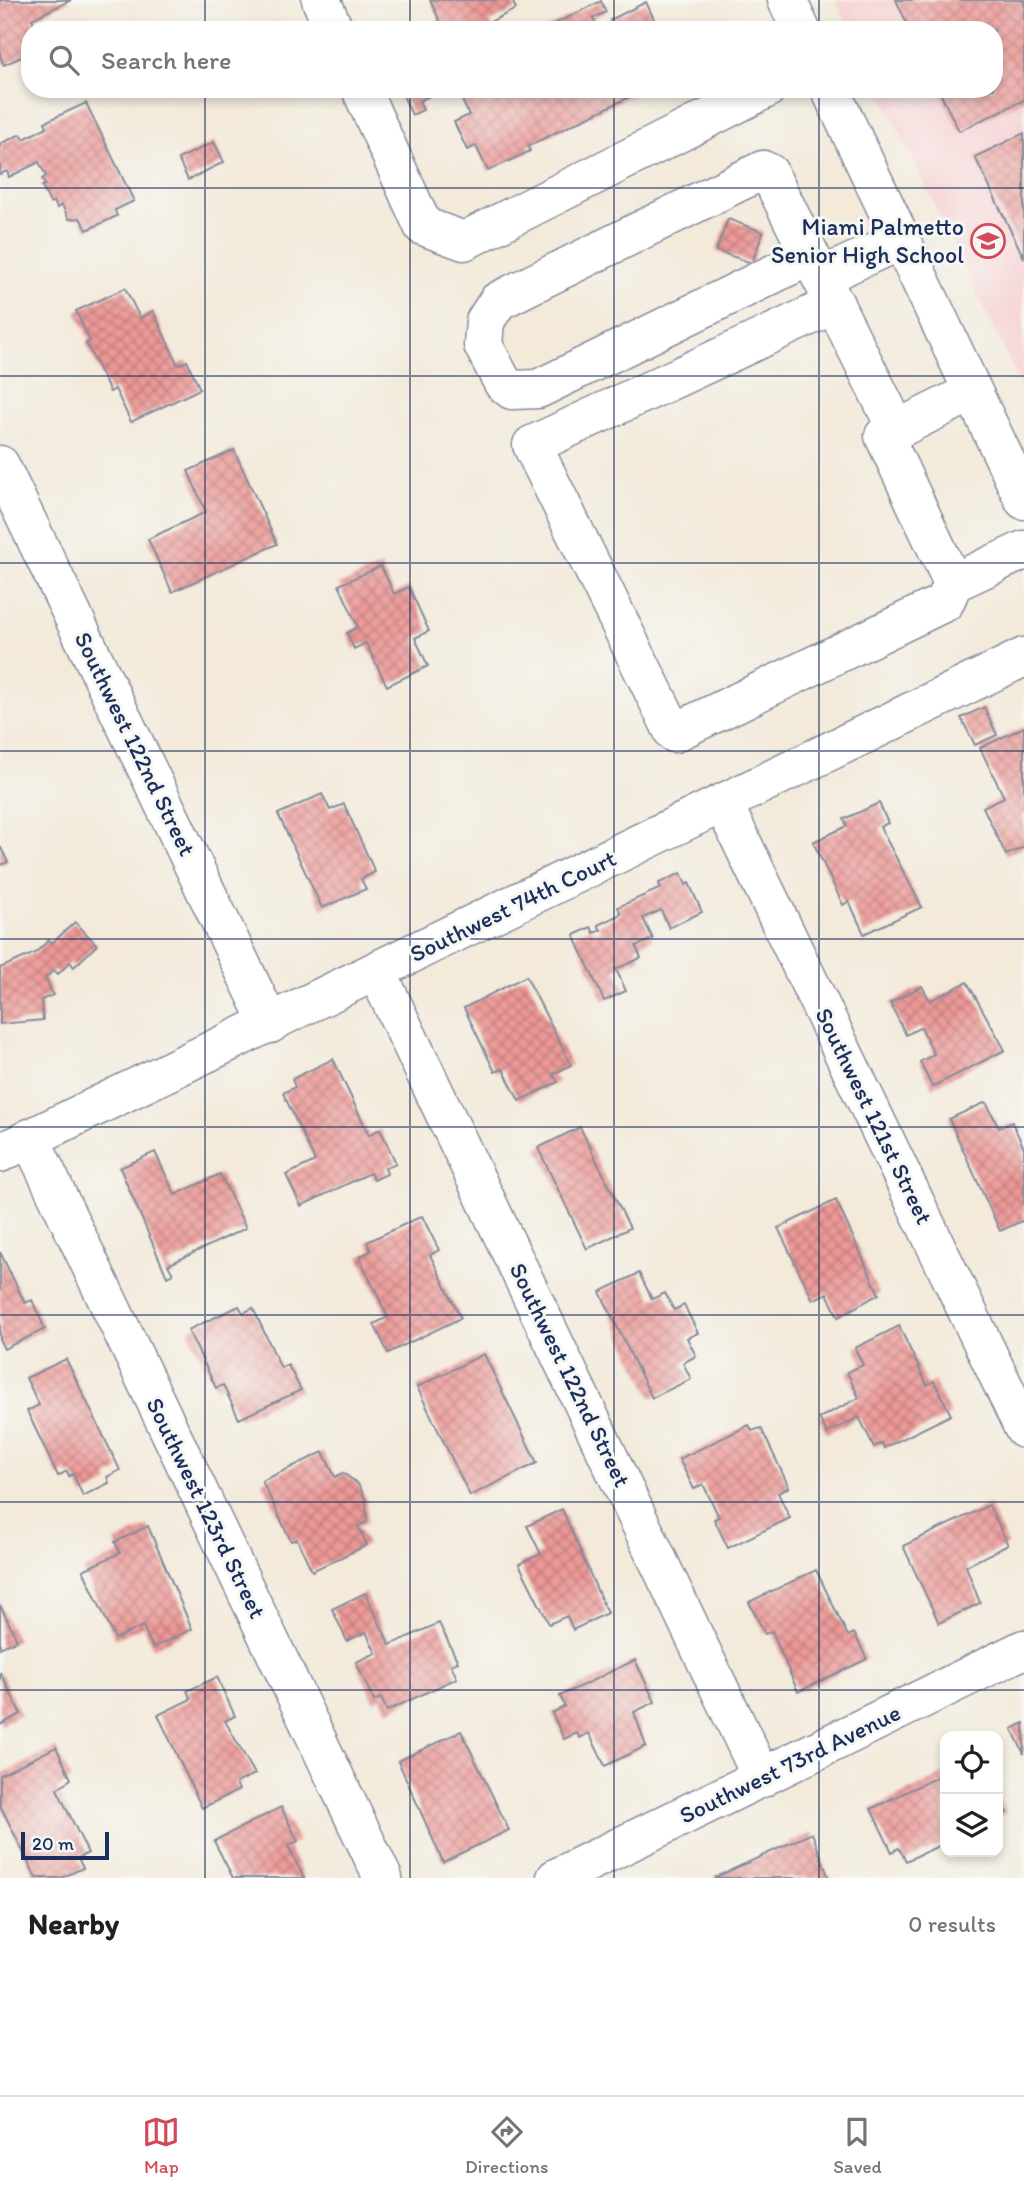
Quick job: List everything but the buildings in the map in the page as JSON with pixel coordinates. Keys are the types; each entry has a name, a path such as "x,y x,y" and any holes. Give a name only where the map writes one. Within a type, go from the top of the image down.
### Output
{"street":[{"path":"321,0 330,21"},
{"path":"787,0 797,21"},
{"path":"365,98 423,226 464,242 748,98"},
{"path":"834,98 1024,500"},
{"path":"822,279 538,390 512,390 503,383 483,345 485,321 498,301 763,170 769,173 822,279 897,430"},
{"path":"901,240 822,279 532,444 674,733 945,602 953,583 1024,550"},
{"path":"953,583 884,436 972,392"},
{"name":"Southwest 122nd Street","path":"0,465 270,1024"},
{"name":"Southwest 74th Court","path":"15,1146 1024,657"},
{"name":"Southwest 121st Street","path":"723,803 1024,1430"},
{"name":"Southwest 122nd Street","path":"377,972 762,1778"},
{"name":"Southwest 123rd Street","path":"15,1146 383,1878"},
{"name":"Southwest 73rd Avenue","path":"556,1878 1024,1649"}],"shaded area":[{"name":"Miami Palmetto Senior High School","path":"836,0 1024,0 1024,392 883,98 1003,98 1003,21 846,21"}],"place":[{"name":"Miami Palmetto Senior High School","path":"988,241"}]}
